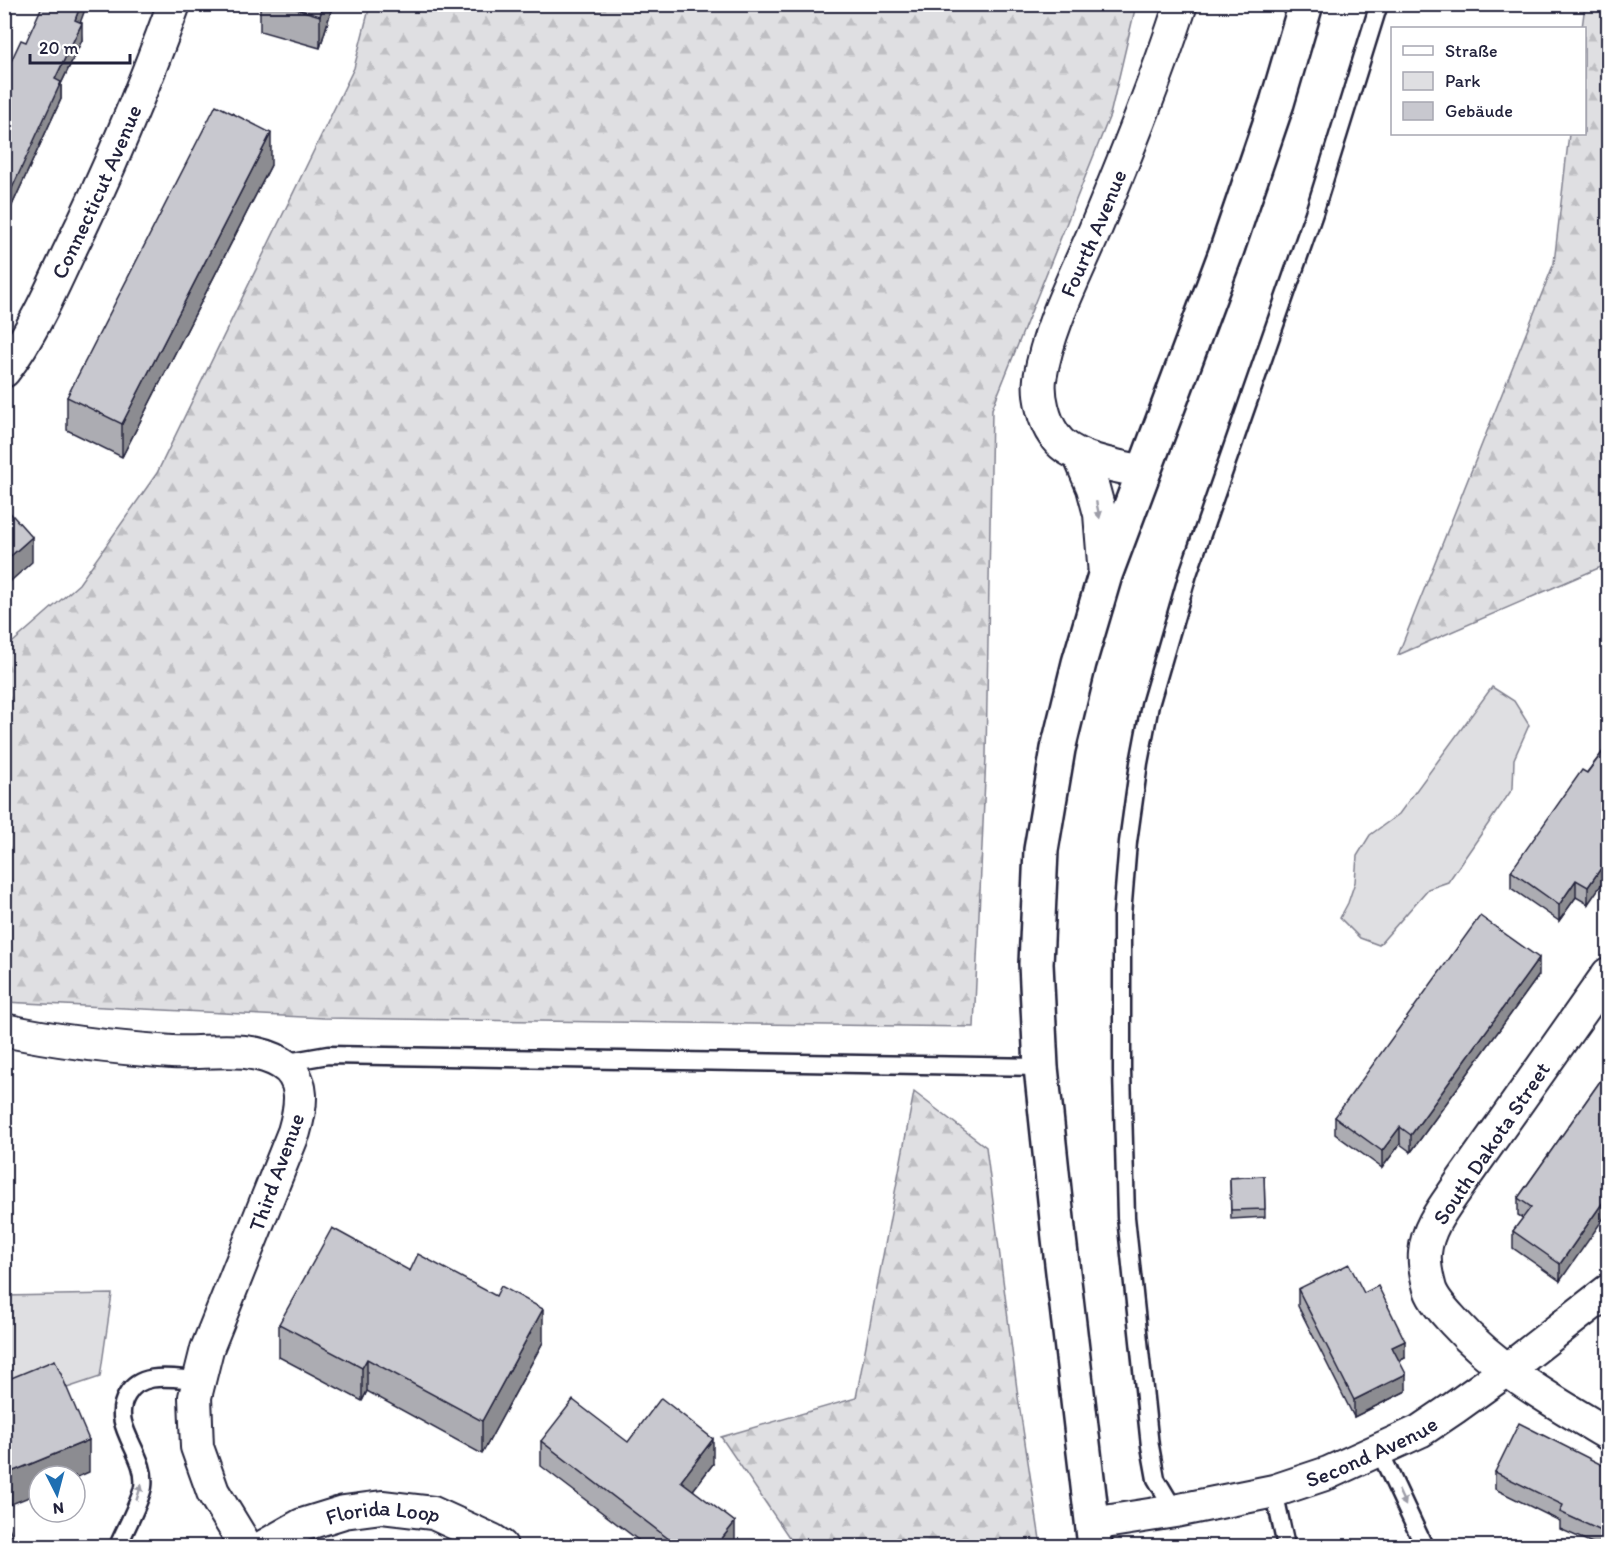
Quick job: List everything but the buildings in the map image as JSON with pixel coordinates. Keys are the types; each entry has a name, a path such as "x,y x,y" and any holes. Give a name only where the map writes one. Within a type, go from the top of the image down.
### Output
{"main road":[{"path":"1094,1535 1041,1067 1036,964 1041,850 1058,749 1079,663 1105,575 1225,255 1277,103 1306,4"}],"street":[{"name":"Connecticut Avenue","path":"4,371 52,288 97,196 148,75 174,4"},
{"name":"Fourth Avenue","path":"1144,472 1079,455 1066,449 1054,436 1042,402 1040,381 1055,325 1155,84 1181,4"},
{"path":"1079,455 1093,488 1100,514 1105,575"},
{"name":"South Dakota Street","path":"1608,974 1456,1188 1434,1222 1425,1252 1430,1290 1467,1337 1507,1370 1547,1398 1608,1434"},
{"path":"4,1030 90,1046 175,1052 254,1052 282,1063"},
{"name":"Third Avenue","path":"246,1546 213,1492 197,1447 195,1397 207,1349 299,1116 301,1108 298,1082 282,1063"},
{"name":"Second Avenue","path":"1094,1535 1175,1511 1274,1491 1328,1473 1379,1450 1419,1431 1507,1370 1608,1291"},
{"name":"Florida Loop","path":"265,1546 302,1526 344,1512 382,1507 433,1513 501,1546"}],"lane":[{"path":"1175,1511 1156,1479 1150,1446 1126,1217 1122,1071 1122,915 1131,819 1150,705 1188,574 1314,213 1378,4"},
{"path":"282,1063 328,1055 1041,1067"},
{"path":"118,1546 143,1487 142,1468 123,1426 122,1402 133,1385 154,1377 199,1380"},
{"path":"1379,1450 1424,1546"},
{"path":"1274,1491 1286,1546"}],"green space":[{"path":"370,5 1136,5 1110,115 992,409 986,756 974,1027 324,1018 5,1002 5,649 79,584 157,473 354,68"},
{"path":"1585,5 1608,5 1608,564 1398,655 1554,263 1569,135 1586,135 1586,27 1582,27"},
{"path":"1492,687 1514,701 1529,725 1514,759 1513,788 1448,882 1428,889 1379,945 1360,938 1340,918 1355,882 1357,856 1370,835 1399,814"},
{"path":"914,1092 986,1147 1018,1397 1041,1546 795,1546 721,1437 856,1398"},
{"path":"112,1294 100,1377 55,1392 5,1413 4,1296"}]}
